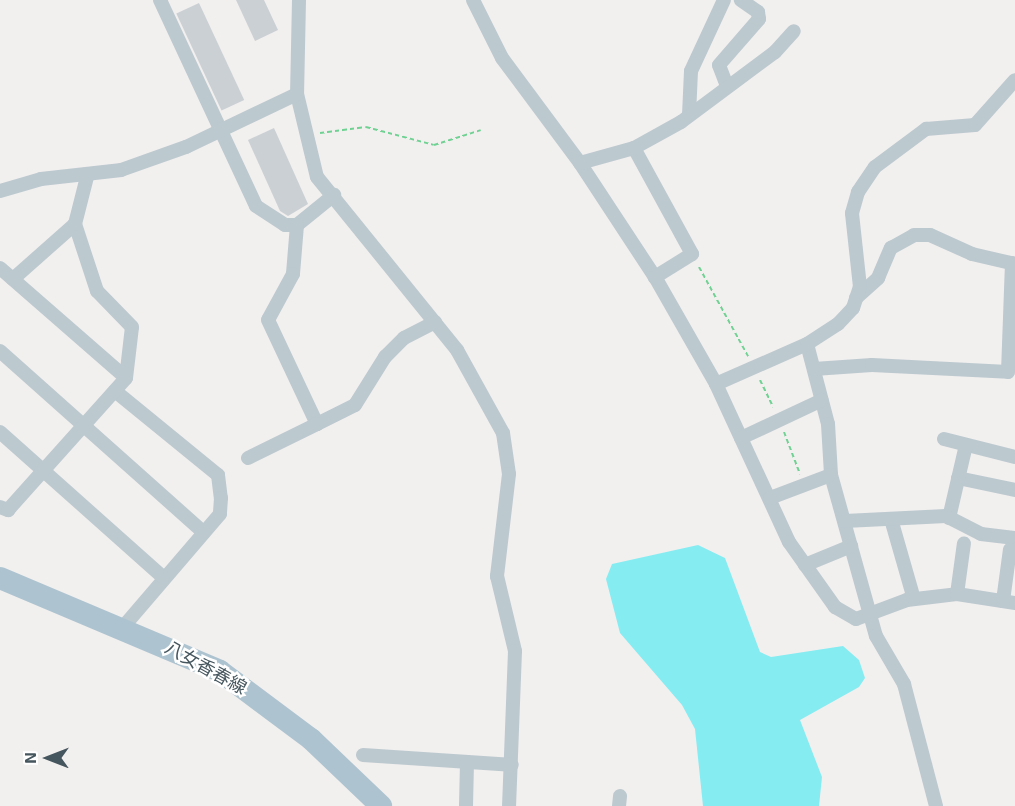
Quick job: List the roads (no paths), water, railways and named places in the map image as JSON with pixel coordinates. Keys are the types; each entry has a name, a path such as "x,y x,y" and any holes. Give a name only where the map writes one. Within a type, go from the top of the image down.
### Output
{"main road":[{"name":"八女香春線","path":"0,578 124,626 250,690 381,806"}],"street":[{"path":"160,0 218,132 256,206 285,225 297,225 334,195"},
{"path":"299,0 297,94 316,177 334,195 457,350 503,433 509,474 497,576 515,651 509,806"},
{"path":"472,0 502,58 580,163 655,277 716,384 770,498 805,565 847,617 871,615 914,599 957,594 1009,602 1012,543 981,534 949,518 845,521"},
{"path":"689,115 692,71 724,0"},
{"path":"727,86 719,66 759,19 758,12 741,0"},
{"path":"580,163 634,148 689,115 775,52 794,32"},
{"path":"856,298 860,256 852,213 858,192 875,167 926,129 975,125 1015,80"},
{"path":"0,191 41,179 87,177 121,170 218,132 297,94"},
{"path":"634,148 692,254 655,277"},
{"path":"0,507 8,510 126,378 132,327 97,291 75,224 87,177"},
{"path":"13,279 75,224"},
{"path":"297,225 293,274 268,320 317,424"},
{"path":"716,384 807,344 838,324 856,298 878,278 889,253 903,238 930,235 972,254 1014,264 1008,372 872,365 814,369"},
{"path":"860,256 889,253"},
{"path":"0,268 126,378"},
{"path":"248,458 355,405 385,357 404,338 435,322"},
{"path":"807,344 822,400 831,475 876,636 904,684 936,806"},
{"path":"0,351 203,532"},
{"path":"115,391 218,475 220,514 162,577 124,626"},
{"path":"741,438 822,400"},
{"path":"0,432 162,577"},
{"path":"944,439 1015,457"},
{"path":"949,518 966,445"},
{"path":"770,498 831,475"},
{"path":"958,478 1015,490"},
{"path":"891,519 914,599"},
{"path":"957,594 964,543"},
{"path":"805,565 851,546"},
{"path":"363,755 512,765"},
{"path":"466,806 467,762"}],"water":[{"path":"698,545 725,558 760,652 771,657 843,646 859,660 865,678 859,687 800,720 822,777 819,806 703,806 695,729 682,705 620,633 606,579 612,564"}]}
